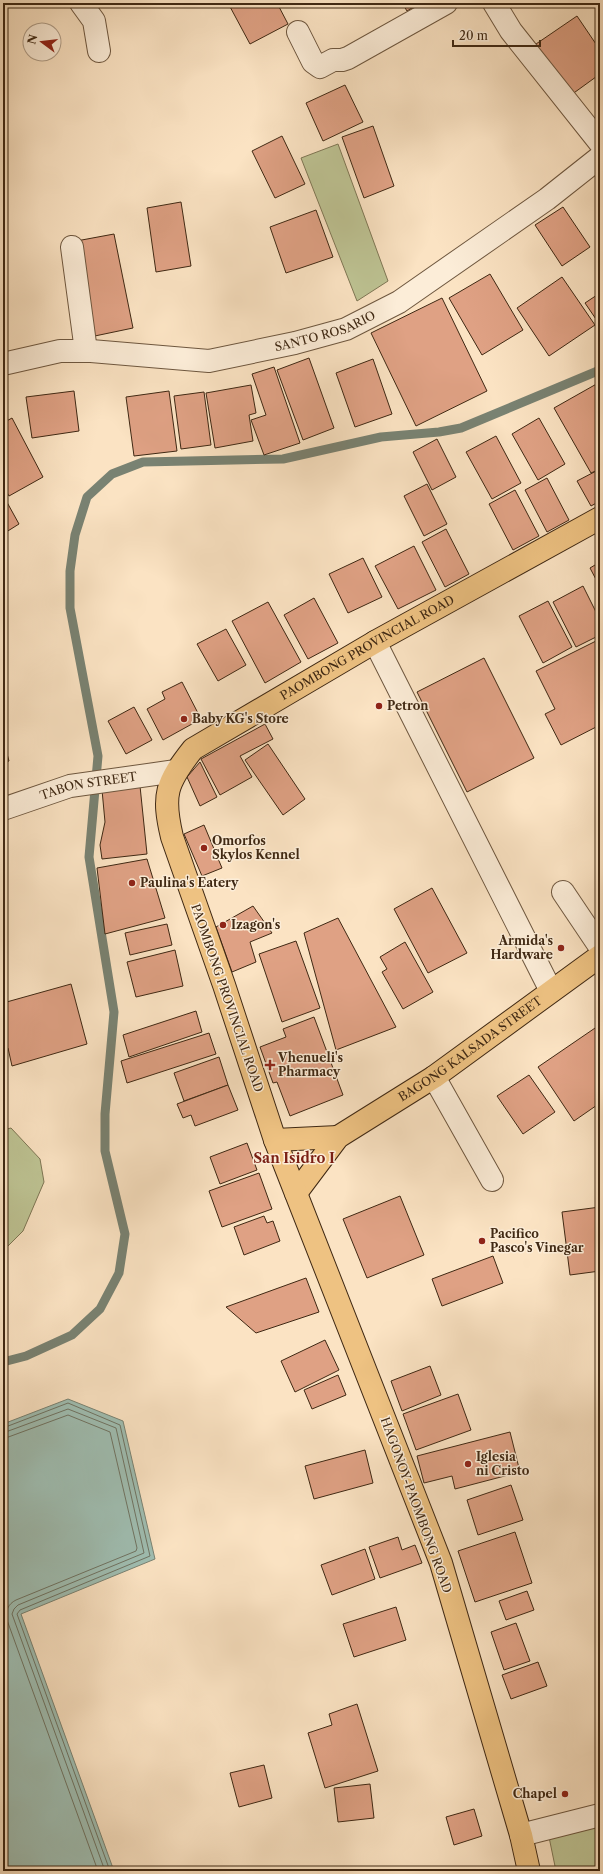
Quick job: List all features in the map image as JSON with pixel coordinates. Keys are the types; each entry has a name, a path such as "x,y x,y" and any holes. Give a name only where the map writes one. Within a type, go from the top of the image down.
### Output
{"main road":[{"name":"PAOMBONG PROVINCIAL ROAD","path":"296,1193 275,1140 224,985 172,837 167,815 166,798 176,771 193,749 375,642 600,518"},
{"name":"BAGONG KALSADA STREET","path":"296,1193 338,1137 434,1077 600,956"},
{"name":"BAGONG KALSADA STREET","path":"275,1140 338,1137"},
{"name":"HAGONOY-PAOMBONG ROAD","path":"296,1193 441,1563 521,1835 529,1871"}],"street":[{"path":"81,3 94,21 99,51"},
{"path":"298,32 313,62 320,67 333,60 348,58 446,3"},
{"path":"494,3 511,31 600,143"},
{"name":"SANTO ROSARIO","path":"3,364 60,352 86,351 209,361 296,344 346,329 399,302 547,199 600,157"},
{"path":"72,247 86,351"},
{"path":"375,642 551,991"},
{"name":"TABON STREET","path":"3,809 70,786 122,780 176,771"},
{"path":"563,892 600,947"},
{"path":"434,1077 492,1180"},
{"path":"521,1835 600,1815"}],"green space":[{"path":"338,144 388,281 357,301 301,158"},
{"path":"11,1128 40,1159 44,1182 23,1231 3,1251 3,1130"},
{"path":"600,1826 600,1871 556,1871 549,1837"}],"water":[{"path":"68,1399 123,1421 155,1559 21,1614 114,1871 3,1871 3,1424"}],"building":[{"path":"228,3 277,3 288,24 250,44"},
{"path":"402,3 420,3 407,11"},
{"path":"577,16 600,50 600,74 571,95 536,44"},
{"path":"345,85 363,122 323,141 306,103"},
{"path":"373,126 394,186 364,198 342,137"},
{"path":"282,136 305,184 275,198 252,151"},
{"path":"181,202 191,266 156,272 147,208"},
{"path":"563,207 590,247 562,266 535,225"},
{"path":"316,210 333,257 286,273 270,227"},
{"path":"114,234 133,328 90,337 71,242"},
{"path":"490,274 523,330 482,355 449,298"},
{"path":"562,277 595,325 549,356 517,308"},
{"path":"600,293 600,325 585,303"},
{"path":"442,298 487,391 416,426 371,333"},
{"path":"309,358 334,428 303,440 277,370"},
{"path":"373,359 392,414 355,427 336,373"},
{"path":"274,367 300,443 264,455 251,420 266,415 252,374"},
{"path":"600,382 600,469 591,473 554,408"},
{"path":"251,385 256,413 249,415 253,441 215,448 206,393"},
{"path":"74,391 79,431 32,438 26,397"},
{"path":"169,391 177,451 134,456 126,397"},
{"path":"204,392 211,445 181,449 174,396"},
{"path":"12,418 43,477 9,496 3,485 3,423"},
{"path":"539,418 565,464 538,480 512,434"},
{"path":"496,436 521,483 492,499 466,452"},
{"path":"437,439 456,477 432,490 413,452"},
{"path":"600,469 600,501 591,506 577,481"},
{"path":"547,478 569,520 547,532 525,490"},
{"path":"427,484 447,524 424,536 404,496"},
{"path":"515,490 539,536 513,550 489,504"},
{"path":"3,495 19,524 3,534"},
{"path":"446,529 469,574 445,587 422,542"},
{"path":"414,546 436,590 398,609 375,566"},
{"path":"363,558 382,597 348,613 329,574"},
{"path":"600,562 600,587 590,568"},
{"path":"583,586 600,620 600,635 576,647 553,602"},
{"path":"314,598 338,643 308,659 284,615"},
{"path":"548,601 572,647 543,663 519,616"},
{"path":"268,602 301,662 265,683 232,621"},
{"path":"226,629 246,665 218,681 197,644"},
{"path":"600,639 600,725 561,745 545,714 555,709 536,671"},
{"path":"484,658 534,758 467,792 417,692"},
{"path":"182,682 201,719 163,740 147,709 165,699 162,692"},
{"path":"134,707 152,740 126,754 108,721"},
{"path":"265,724 273,739 240,756 252,777 220,795 201,759"},
{"path":"3,739 9,761 3,763"},
{"path":"268,744 305,799 283,815 245,760"},
{"path":"200,762 217,797 200,806 187,777"},
{"path":"140,786 147,854 102,859 100,845 105,822 102,790"},
{"path":"204,825 222,868 202,876 184,834"},
{"path":"147,859 165,918 105,934 97,868"},
{"path":"432,888 467,953 428,973 394,909"},
{"path":"253,906 272,933 250,942 256,962 232,972 216,927"},
{"path":"338,918 396,1027 336,1050 304,933"},
{"path":"167,924 172,945 130,955 125,933"},
{"path":"296,941 320,1008 282,1022 259,954"},
{"path":"405,942 433,992 403,1009 382,972 387,969 380,957"},
{"path":"175,950 183,986 136,997 127,962"},
{"path":"71,984 87,1044 12,1066 8,1048 3,1050 3,1003"},
{"path":"196,1011 202,1032 129,1057 123,1035"},
{"path":"314,1017 343,1095 290,1116 277,1082 273,1083 260,1047 286,1037 283,1029"},
{"path":"598,1026 600,1029 600,1103 574,1121 538,1067"},
{"path":"209,1033 216,1054 127,1083 121,1061"},
{"path":"219,1057 228,1085 184,1101 174,1073"},
{"path":"529,1075 555,1112 523,1134 497,1096"},
{"path":"228,1085 238,1110 195,1126 191,1115 183,1118 177,1104"},
{"path":"247,1143 257,1170 220,1184 210,1157"},
{"path":"259,1173 272,1209 222,1227 209,1191"},
{"path":"400,1196 424,1255 367,1278 343,1219"},
{"path":"600,1207 600,1271 570,1275 562,1212"},
{"path":"264,1216 267,1223 273,1221 280,1241 244,1255 234,1227"},
{"path":"493,1256 503,1283 442,1306 432,1279"},
{"path":"306,1278 319,1312 256,1333 226,1307"},
{"path":"325,1340 339,1370 295,1392 281,1361"},
{"path":"430,1366 441,1395 402,1411 391,1381"},
{"path":"338,1375 346,1395 312,1409 304,1390"},
{"path":"458,1394 471,1430 416,1450 403,1414"},
{"name":"Iglesia ni Cristo","path":"510,1432 520,1472 455,1489 452,1476 424,1483 417,1456"},
{"path":"365,1450 373,1483 314,1499 305,1466"},
{"path":"511,1485 523,1520 478,1535 467,1500"},
{"path":"515,1532 532,1583 475,1602 458,1551"},
{"path":"398,1537 402,1550 415,1545 422,1563 380,1578 369,1547"},
{"path":"365,1549 375,1579 332,1595 321,1565"},
{"path":"527,1591 534,1610 506,1620 499,1601"},
{"path":"396,1607 406,1640 354,1657 343,1624"},
{"path":"516,1623 530,1661 504,1670 491,1632"},
{"path":"538,1662 547,1686 511,1699 502,1675"},
{"path":"357,1704 378,1771 325,1788 308,1733 332,1725 329,1714"},
{"path":"264,1765 272,1798 239,1807 230,1773"},
{"path":"370,1784 374,1818 338,1822 334,1788"},
{"path":"474,1809 482,1836 454,1845 446,1817"}],"waterway":[{"path":"3,1362 26,1356 72,1335 100,1309 119,1273 125,1234 105,1151 105,1114 114,1012 89,857 98,756 70,608 70,571 75,535 87,497 112,474 143,462 283,459 381,437 439,432 461,428 600,370"}],"place":[{"name":"Petron","path":"379,706"},
{"name":"Baby KG's Store","path":"184,719"},
{"name":"Omorfos Skylos Kennel","path":"204,848"},
{"name":"Paulina's Eatery","path":"132,883"},
{"name":"Izagon's","path":"223,925"},
{"name":"Armida's Hardware","path":"561,948"},
{"name":"Vhenueli's Pharmacy","path":"270,1065"},
{"name":"Pacifico Pasco's Vinegar","path":"482,1241"},
{"name":"Iglesia ni Cristo","path":"468,1464"},
{"name":"Chapel","path":"565,1794"}],"district":[{"name":"San Isidro I","path":"294,1158"}]}
